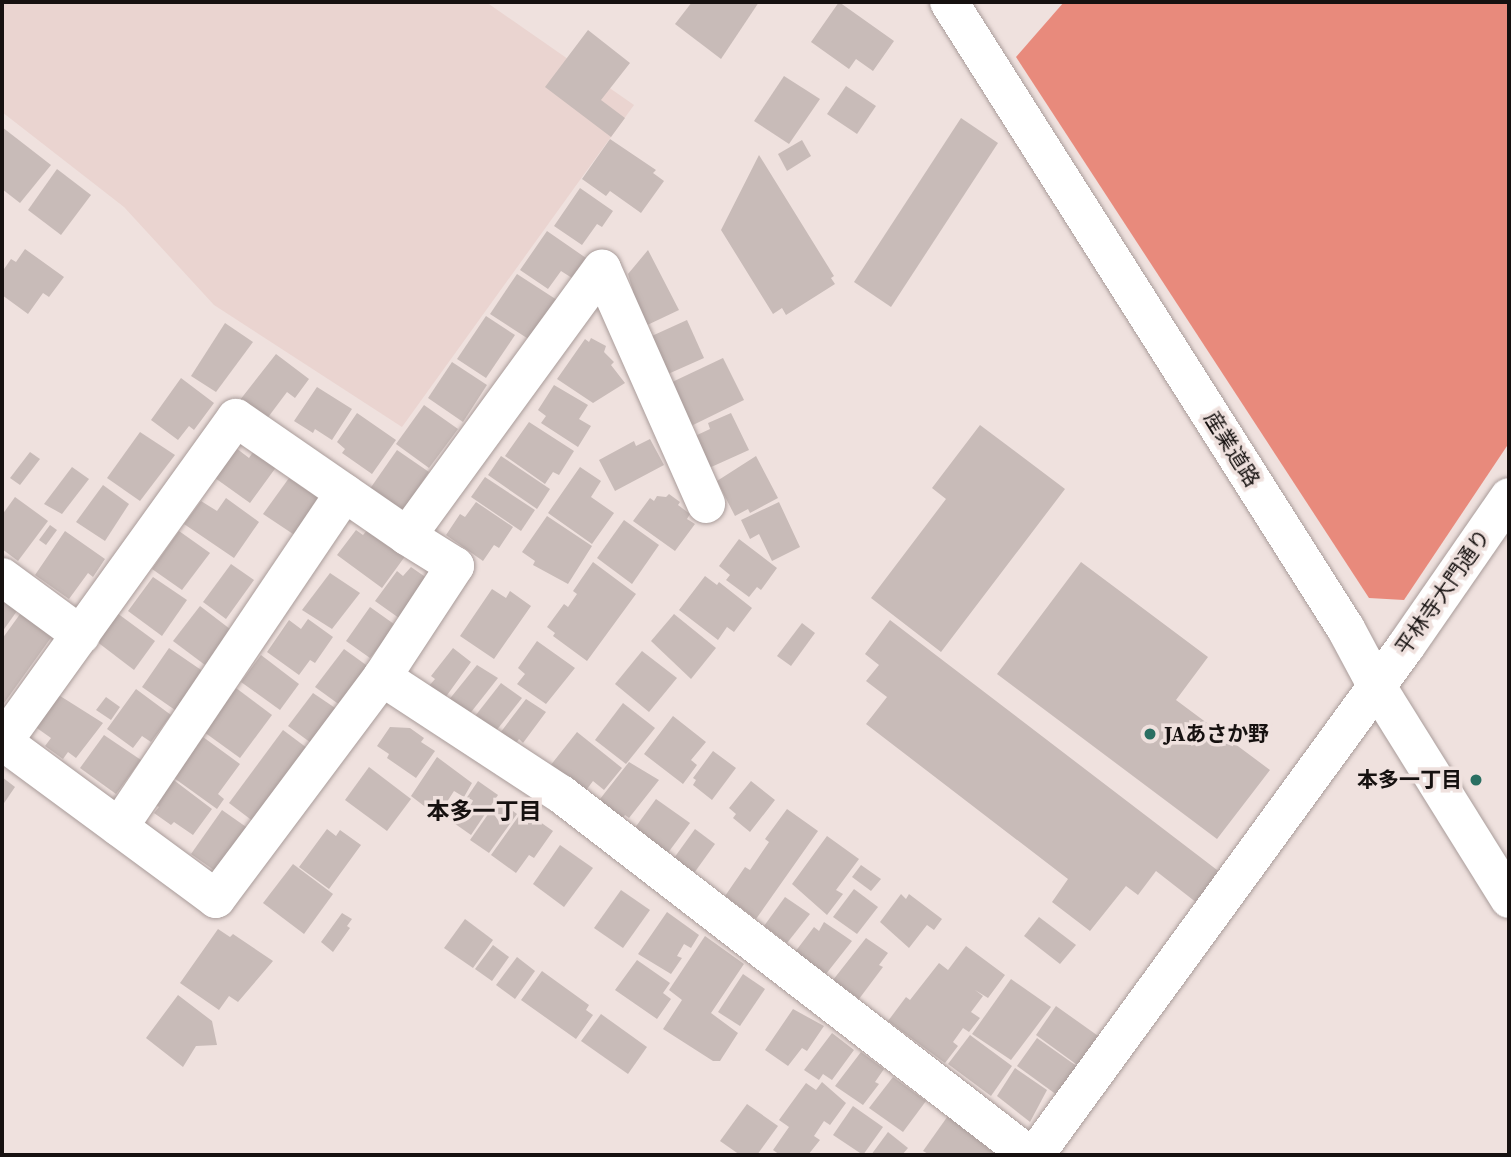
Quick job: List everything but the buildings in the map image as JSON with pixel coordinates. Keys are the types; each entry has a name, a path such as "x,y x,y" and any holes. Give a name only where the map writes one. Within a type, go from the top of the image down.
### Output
{"street":[{"name":"産業道路","path":"949,2 1346,629 1376,685 1509,899"},
{"path":"407,536 603,269 706,504"},
{"path":"236,418 344,492 455,566 382,677 216,899 3,741 236,418"},
{"path":"119,827 344,492"},
{"name":"平林寺大門通り","path":"1035,1155 1509,498"},
{"path":"2,578 81,635"},
{"path":"382,677 561,794 1029,1155"}],"shaded area":[{"path":"2,2 486,2 634,105 402,427 214,305 124,207 2,112"},
{"path":"1064,2 1509,2 1509,443 1404,600 1369,598 1016,57"}],"place":[{"name":"JAあさか野","path":"1150,734"},
{"name":"本多一丁目","path":"1476,780"}],"district":[{"name":"本多一丁目","path":"484,811"}]}
